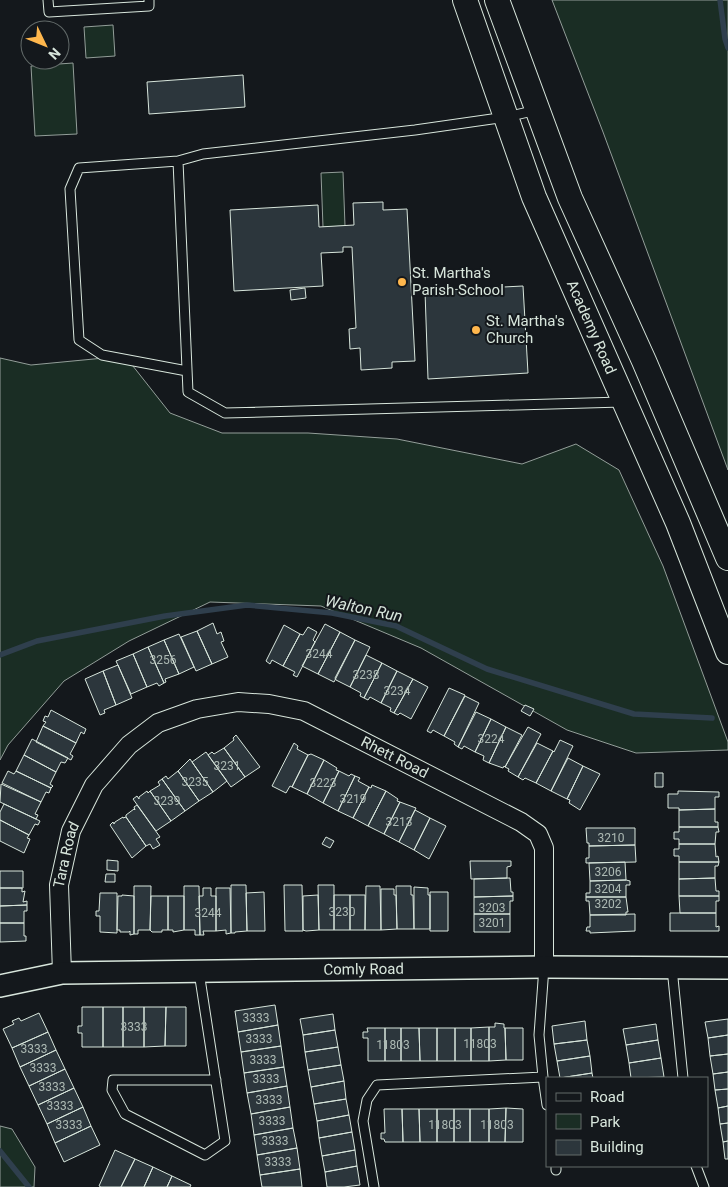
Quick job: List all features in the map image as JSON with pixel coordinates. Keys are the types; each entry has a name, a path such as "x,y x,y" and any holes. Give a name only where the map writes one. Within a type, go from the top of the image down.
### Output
{"main road":[{"name":"Academy Road","path":"465,0 534,197 678,523 728,652"},
{"path":"497,0 570,198 728,558"},
{"path":"625,402 655,388"}],"street":[{"name":"Rhett Road","path":"122,753 129,745 158,723 197,709 238,702 269,704 304,711 520,822 538,834 544,848 544,968"},
{"name":"Tara Road","path":"62,973 59,885 71,831 94,785 122,753"},
{"name":"Comly Road","path":"0,986 62,973 728,968"}],"lane":[{"path":"48,0 49,12 97,4 149,6 149,0"},
{"path":"187,371 102,355 79,340 70,189 79,168 178,161 203,154 415,130 506,117 537,110"},
{"path":"178,161 188,392 225,413 625,402"},
{"path":"544,968 539,1035 542,1077 546,1099"},
{"path":"672,968 683,1077"},
{"path":"199,971 216,1080 225,1141 206,1155 125,1114 112,1090 113,1080 216,1080"},
{"path":"374,1187 363,1121 367,1100 376,1085 542,1077"},
{"path":"696,1167 704,1187"}],"green space":[{"path":"552,0 728,0 728,470 603,132"},
{"path":"113,25 115,56 86,58 84,27"},
{"path":"70,63 73,63 77,134 35,136 31,70 70,70"},
{"path":"343,172 345,226 323,227 321,173"},
{"path":"125,356 170,413 222,433 308,433 397,439 522,464 576,444 619,470 663,566 728,742 728,750 636,753 567,730 421,648 321,606 210,602 129,641 64,681 8,745 0,760 0,358 31,365"},
{"path":"0,1126 12,1129 35,1167 34,1187 0,1187"}],"building":[{"path":"243,75 245,107 149,114 147,82"},
{"path":"383,202 383,210 407,209 415,361 392,362 392,368 361,370 360,348 350,349 349,329 356,328 352,247 343,247 343,252 321,253 323,286 234,291 230,210 318,205 319,227 354,225 353,203"},
{"name":"St. Martha's Church","path":"523,286 528,373 428,379 425,291"},
{"path":"305,288 306,298 291,300 290,290"},
{"path":"213,623 217,634 221,632 224,641 221,642 228,657 212,664 197,631"},
{"path":"325,624 340,632 318,674 302,666"},
{"path":"284,625 300,634 283,666 272,660 270,664 266,661"},
{"path":"308,627 317,632 313,640 315,642 297,677 293,675 295,672 283,666 300,634 303,635"},
{"path":"197,631 212,664 196,671 181,637"},
{"path":"340,632 355,640 334,682 318,674"},
{"path":"179,634 194,667 179,674 164,640"},
{"path":"164,640 179,674 165,679 166,682 164,683 148,647"},
{"path":"355,640 370,647 350,687 335,678"},
{"path":"148,647 164,683 159,686 157,683 147,687 133,654"},
{"path":"133,654 147,687 131,694 116,661"},
{"path":"366,655 382,663 364,698 360,696 361,693 350,687"},
{"path":"382,663 397,671 381,703 370,697 368,700 364,698"},
{"path":"118,665 132,698 116,705 103,671"},
{"path":"103,671 116,705 104,710 105,713 100,715 85,679"},
{"path":"397,671 413,679 394,713 390,711 391,708 381,703"},
{"path":"413,679 428,687 411,719 400,713 398,715 394,713"},
{"path":"449,688 465,695 444,736 433,730 431,733 427,731"},
{"path":"465,696 479,703 458,747 454,744 455,742 444,736"},
{"path":"525,705 534,709 530,716 521,711"},
{"path":"51,710 86,729 84,734 81,732 76,743 43,726 46,722 43,721 45,716 48,717"},
{"path":"476,712 491,719 475,752 464,746 462,749 458,747"},
{"path":"491,719 506,727 489,763 483,760 484,756 475,752"},
{"path":"43,726 76,743 70,754 73,756 71,760 36,742"},
{"path":"506,727 522,735 503,768 489,763"},
{"path":"528,727 541,734 518,777 505,767"},
{"path":"236,735 260,767 245,777 224,748 234,740 233,738"},
{"path":"32,739 68,758 65,763 61,762 56,772 24,755"},
{"path":"560,740 573,746 551,791 536,783"},
{"path":"294,743 298,746 297,749 308,755 292,787 290,786 286,793 272,786"},
{"path":"537,743 553,751 536,783 518,777"},
{"path":"224,748 245,777 231,787 208,755"},
{"path":"206,752 227,781 213,792 192,762"},
{"path":"311,754 324,760 307,794 292,787 308,755"},
{"path":"24,755 56,772 50,784 53,786 51,788 16,771"},
{"path":"568,758 583,766 567,799 551,791"},
{"path":"190,759 213,792 199,801 178,771"},
{"path":"324,760 339,771 323,803 307,794"},
{"path":"583,766 600,774 580,810 569,803 570,800 567,799"},
{"path":"8,771 14,774 16,771 51,788 49,793 46,792 41,802 2,783"},
{"path":"178,771 199,801 185,811 162,779 166,776 168,779"},
{"path":"339,771 349,776 351,774 355,776 338,811 323,803"},
{"path":"655,773 663,773 663,787 655,787"},
{"path":"355,776 360,778 358,781 369,787 353,818 338,811"},
{"path":"162,779 185,811 171,821 150,791 160,785 158,782"},
{"path":"1,784 41,802 35,814 38,815 36,819 0,802"},
{"path":"372,785 386,791 368,826 353,818 369,787 371,788"},
{"path":"147,791 148,793 150,791 171,821 156,831 133,799 137,796 139,799"},
{"path":"386,791 400,802 384,834 368,826"},
{"path":"678,791 719,792 719,797 715,797 715,809 679,810 679,808 668,808 668,794 678,794"},
{"path":"400,802 416,808 399,842 384,834"},
{"path":"4,804 40,821 38,825 35,824 29,835 0,820 0,812"},
{"path":"137,805 160,837 156,839 160,845 153,849 150,844 146,846 126,817 126,815 135,810 134,807"},
{"path":"715,809 715,822 718,822 718,827 679,827 679,810"},
{"path":"415,810 430,818 414,850 399,842"},
{"path":"126,817 146,846 132,858 110,825"},
{"path":"430,818 446,826 429,859 414,850"},
{"path":"0,820 29,835 27,838 30,839 24,853 0,841"},
{"path":"679,827 718,827 719,832 716,832 715,844 679,844 679,839 674,839 674,832 679,832"},
{"path":"586,828 635,828 635,845 589,846"},
{"path":"326,837 334,841 330,848 322,844"},
{"path":"679,844 715,844 716,857 718,856 719,862 679,862 679,856 674,856 674,849 679,849"},
{"path":"635,845 636,862 586,863 586,858 589,858 589,846"},
{"path":"107,860 118,861 118,871 107,870"},
{"path":"470,861 511,861 511,866 507,867 507,878 471,879"},
{"path":"625,862 626,880 590,881 589,863"},
{"path":"679,862 719,862 718,866 715,866 715,878 679,879"},
{"path":"0,871 23,871 23,888 0,888"},
{"path":"106,874 115,874 115,882 105,882"},
{"path":"510,878 513,896 474,897 474,879"},
{"path":"715,878 716,891 719,891 719,896 679,896 679,879"},
{"path":"590,881 630,881 630,885 626,885 626,897 586,897 586,893 590,893"},
{"path":"231,885 246,885 247,931 231,933"},
{"path":"284,885 302,885 303,931 285,931"},
{"path":"318,885 334,885 334,930 319,930"},
{"path":"134,886 151,886 150,930 138,930 138,934 134,934"},
{"path":"184,886 199,886 200,935 195,935 195,930 184,930"},
{"path":"366,886 380,886 381,930 365,930"},
{"path":"396,886 411,886 414,929 397,929"},
{"path":"414,887 428,888 428,895 430,895 430,929 414,929"},
{"path":"0,888 22,888 22,892 25,891 23,902 27,901 27,905 0,906"},
{"path":"203,888 211,888 211,896 216,896 216,931 203,931 204,935 200,935 199,896 203,896"},
{"path":"216,888 230,888 231,933 226,934 226,930 216,931"},
{"path":"381,889 394,889 394,895 396,895 397,929 381,930"},
{"path":"264,892 265,931 247,931 246,893"},
{"path":"430,892 448,892 448,931 430,931"},
{"path":"100,893 117,893 117,933 100,932 100,916 96,916 96,911 99,911"},
{"path":"318,895 319,930 303,930 303,896"},
{"path":"334,895 350,895 350,930 334,930"},
{"path":"350,895 365,895 365,930 350,930"},
{"path":"118,896 134,896 134,934 130,935 130,931 120,932 120,930 117,930"},
{"path":"151,896 168,896 168,930 152,932 150,930"},
{"path":"168,896 184,896 184,930 173,932 173,930 168,930"},
{"path":"513,896 513,901 510,901 510,914 474,914 474,897"},
{"path":"679,896 719,896 719,901 716,901 716,913 680,913"},
{"path":"586,897 626,897 628,912 626,912 626,915 590,915 589,901 586,901"},
{"path":"27,905 27,911 24,911 24,923 0,923 0,906"},
{"path":"670,913 716,913 716,927 719,926 719,931 670,931"},
{"path":"474,914 510,914 510,932 474,932"},
{"path":"635,914 635,931 590,933 590,931 586,931 587,927 590,927 590,915"},
{"path":"0,923 24,923 26,941 0,942"},
{"path":"275,1005 278,1025 238,1032 235,1011"},
{"path":"82,1007 103,1007 103,1047 82,1047 82,1033 78,1033 78,1026 82,1026"},
{"path":"103,1007 123,1007 123,1047 103,1047"},
{"path":"123,1007 144,1007 144,1047 123,1047"},
{"path":"144,1007 166,1007 165,1046 144,1047"},
{"path":"166,1007 186,1007 186,1046 165,1046"},
{"path":"39,1013 48,1032 12,1048 3,1029 14,1024 12,1021 19,1018 21,1021"},
{"path":"333,1014 335,1030 303,1035 300,1019"},
{"path":"728,1019 728,1035 708,1038 705,1022"},
{"path":"585,1021 587,1040 554,1044 552,1026"},
{"path":"495,1023 504,1024 506,1060 489,1061 489,1027 495,1027"},
{"path":"656,1024 658,1040 626,1045 623,1029"},
{"path":"278,1025 281,1046 241,1052 238,1032"},
{"path":"489,1027 489,1061 471,1061 471,1028"},
{"path":"367,1028 385,1028 385,1061 368,1061 368,1038 363,1038 363,1032 368,1032"},
{"path":"385,1028 401,1028 401,1061 385,1061"},
{"path":"401,1028 419,1028 420,1061 401,1061"},
{"path":"419,1028 437,1028 437,1061 420,1061"},
{"path":"437,1028 455,1028 455,1061 437,1061"},
{"path":"455,1028 471,1028 471,1061 455,1061"},
{"path":"505,1028 523,1028 523,1060 506,1060"},
{"path":"335,1030 338,1047 305,1052 303,1035"},
{"path":"48,1032 56,1050 20,1067 12,1048"},
{"path":"728,1035 728,1054 710,1056 708,1038"},
{"path":"587,1040 590,1056 557,1061 554,1044"},
{"path":"658,1040 661,1058 629,1063 626,1045"},
{"path":"281,1046 284,1067 244,1073 241,1052"},
{"path":"338,1047 341,1065 308,1070 305,1052"},
{"path":"56,1050 65,1069 29,1086 20,1067"},
{"path":"728,1054 728,1072 713,1074 710,1056"},
{"path":"590,1056 592,1073 560,1077 557,1061"},
{"path":"661,1058 664,1077 631,1077 629,1063"},
{"path":"341,1065 344,1081 311,1087 308,1070"},
{"path":"284,1067 287,1086 247,1093 244,1073"},
{"path":"65,1069 74,1088 38,1105 29,1086"},
{"path":"728,1072 728,1089 715,1090 713,1074"},
{"path":"592,1073 593,1077 566,1077"},
{"path":"344,1081 346,1099 314,1104 311,1087"},
{"path":"287,1086 290,1107 251,1114 247,1093"},
{"path":"74,1088 83,1107 47,1124 38,1105"},
{"path":"728,1089 728,1106 718,1108 715,1090"},
{"path":"346,1099 349,1115 317,1121 314,1104"},
{"path":"728,1106 728,1123 720,1124 718,1108"},
{"path":"83,1107 91,1126 55,1143 47,1124"},
{"path":"290,1107 293,1128 254,1135 251,1114"},
{"path":"506,1108 505,1142 489,1142 489,1109"},
{"path":"506,1108 523,1109 523,1142 505,1142"},
{"path":"384,1109 402,1109 403,1142 385,1142 384,1139 381,1139 381,1133 385,1133"},
{"path":"402,1109 419,1109 420,1142 403,1142"},
{"path":"419,1109 437,1109 437,1142 420,1142"},
{"path":"437,1109 454,1109 454,1142 437,1142"},
{"path":"454,1109 470,1109 470,1142 454,1142"},
{"path":"470,1109 489,1109 489,1142 470,1142"},
{"path":"349,1115 352,1132 319,1138 317,1121"},
{"path":"728,1123 728,1141 723,1142 720,1124"},
{"path":"91,1126 100,1145 64,1162 55,1143"},
{"path":"293,1128 297,1148 257,1155 254,1135"},
{"path":"352,1132 355,1150 322,1156 319,1138"},
{"path":"728,1141 728,1159 725,1159 723,1142"},
{"path":"297,1148 300,1169 260,1175 257,1155"},
{"path":"115,1150 135,1159 121,1187 101,1187 99,1186"},
{"path":"355,1150 357,1166 325,1172 322,1156"},
{"path":"135,1159 153,1167 144,1187 121,1187"},
{"path":"357,1166 360,1185 327,1187 325,1172"},
{"path":"153,1167 172,1176 167,1187 144,1187"},
{"path":"300,1169 302,1187 262,1187 260,1175"},
{"path":"172,1176 191,1185 190,1187 167,1187"}],"waterway":[{"name":"Walton Run","path":"720,0 728,48"},
{"name":"Walton Run","path":"0,655 37,641 165,616 247,605 332,613 396,626 487,669 634,714 712,718"},
{"path":"0,1151 29,1187"}],"place":[{"name":"St. Martha's Parish School","path":"402,282"},
{"name":"St. Martha's Church","path":"476,330"}]}
